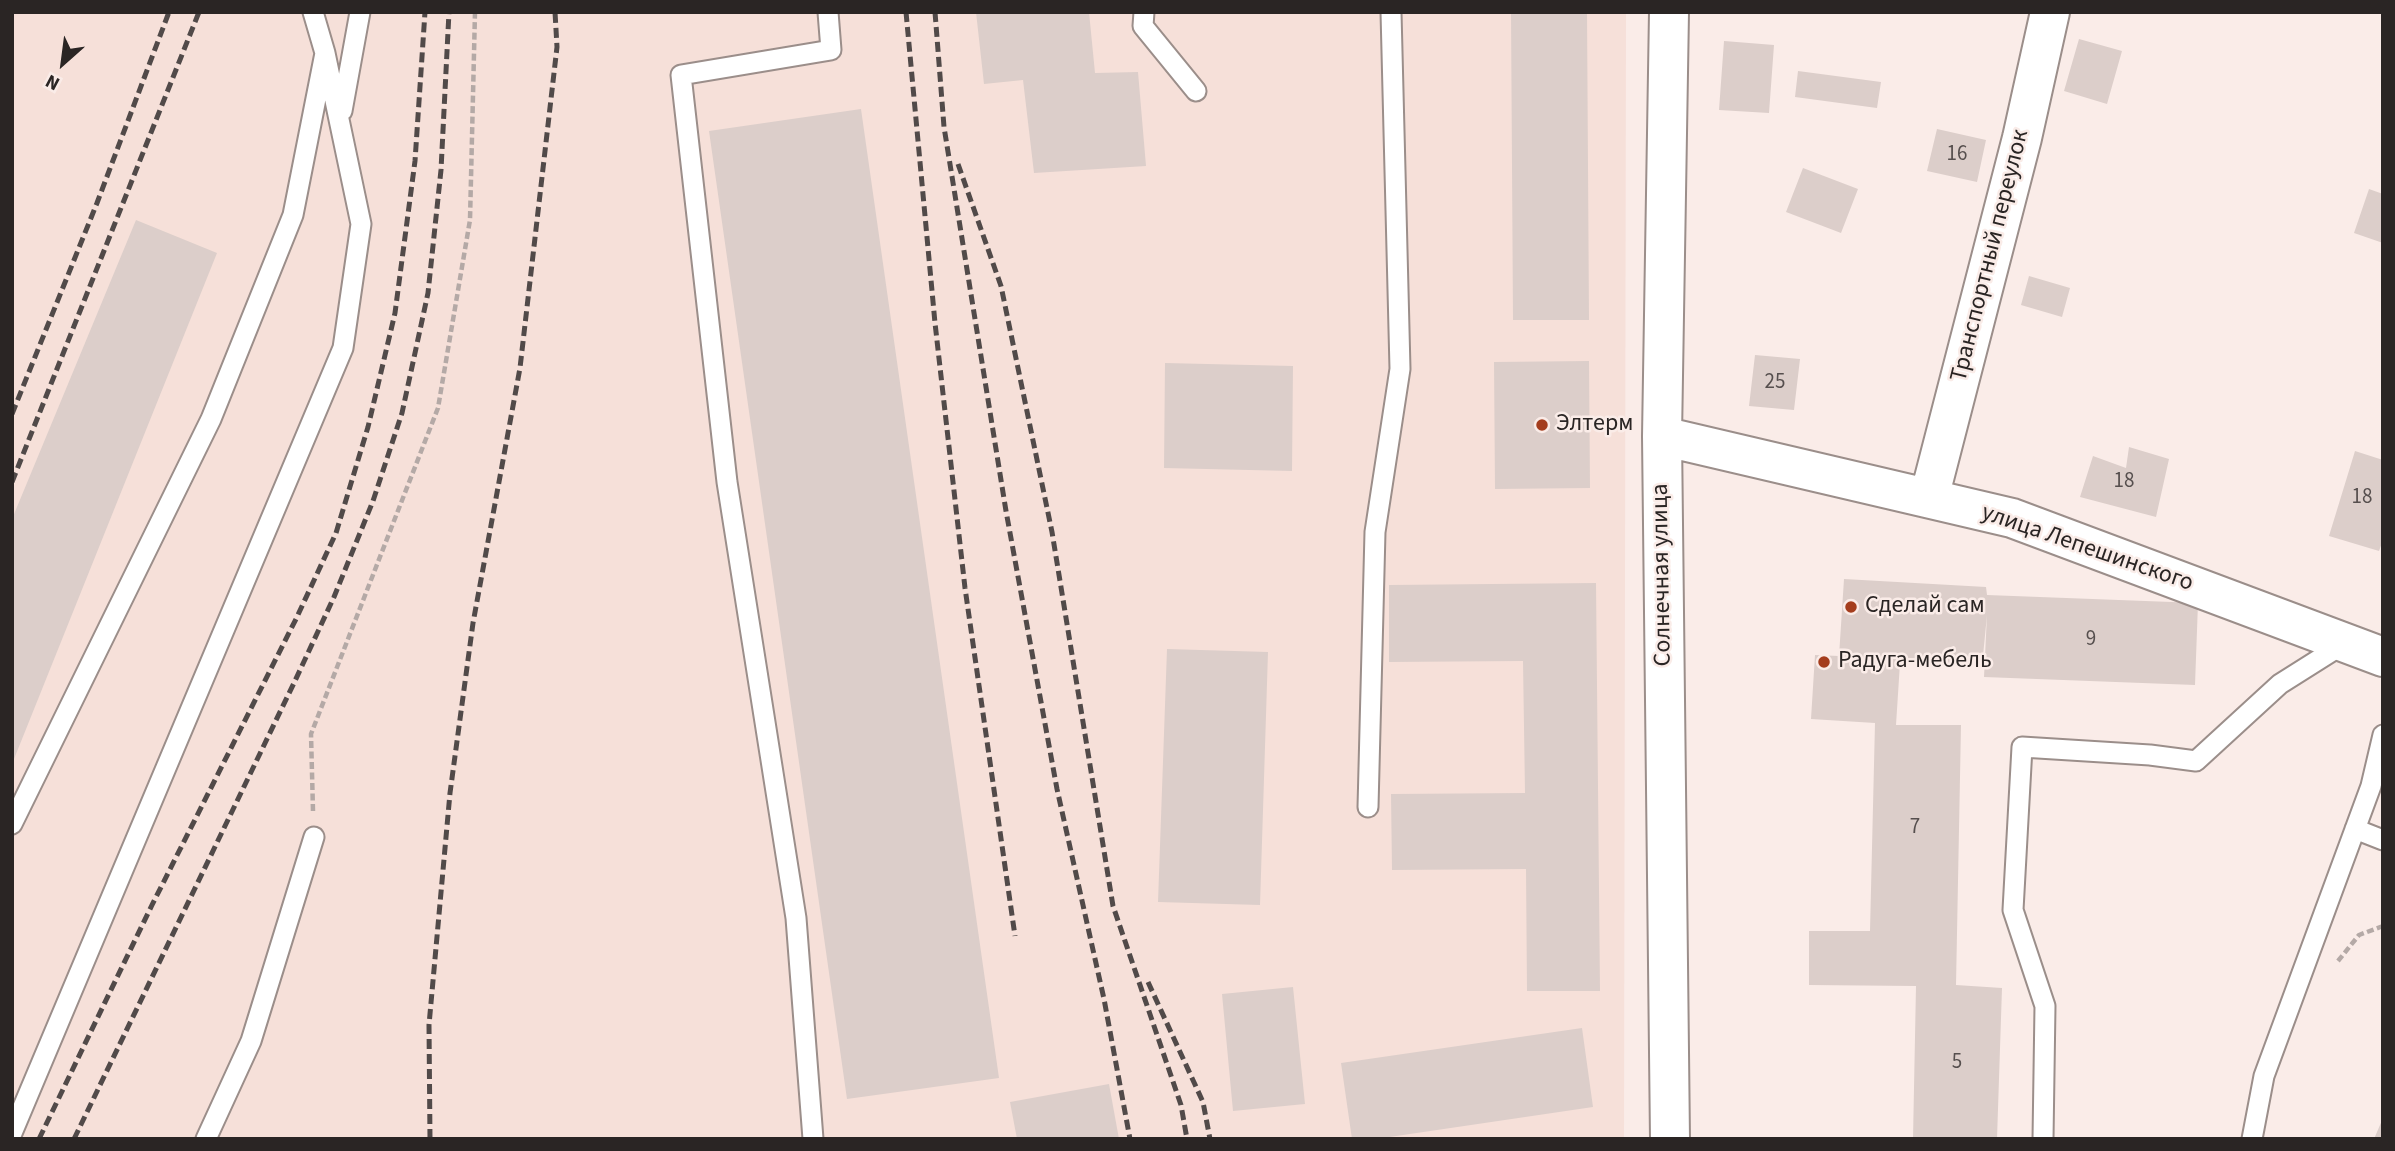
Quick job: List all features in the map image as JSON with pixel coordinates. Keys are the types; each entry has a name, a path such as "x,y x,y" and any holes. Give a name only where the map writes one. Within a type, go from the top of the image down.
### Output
{"street":[{"name":"Солнечная улица","path":"1669,12 1662,436 1670,1139"},
{"name":"Транспортный переулок","path":"1929,498 2022,138 2050,12"},
{"name":"улица Лепешинского","path":"1662,436 2012,519 2383,657"}],"lane":[{"path":"12,1133 343,348 361,224 325,53 313,12"},
{"path":"340,123 360,12"},
{"path":"813,1139 796,918 727,482 681,75 831,50 828,12"},
{"path":"1144,12 1143,26 1196,91"},
{"path":"1368,807 1375,532 1400,369 1391,12"},
{"path":"12,824 211,419 293,215 325,53"},
{"path":"2043,1139 2045,1006 2014,910 2022,747 2150,755 2196,761 2280,684 2345,643"},
{"path":"2252,1139 2264,1076 2371,786 2383,735"},
{"path":"2355,830 2383,840"},
{"path":"206,1139 251,1041 314,837"}],"path":[{"path":"314,837 311,734 438,408 470,220 475,12"}],"shaded area":[{"path":"12,12 1626,12 1624,1139 12,1139"}],"building":[{"path":"976,12 1089,12 1095,73 1138,72 1146,166 1034,173 1023,80 984,84"},
{"path":"1511,12 1587,12 1589,320 1513,320"},
{"path":"2079,39 2122,51 2107,104 2064,91"},
{"path":"1724,41 1774,45 1769,113 1719,110"},
{"path":"1798,71 1881,82 1877,108 1795,97"},
{"path":"861,109 999,1078 847,1099 709,131"},
{"path":"1937,129 1986,140 1977,182 1927,171"},
{"path":"1803,168 1858,189 1841,233 1786,212"},
{"path":"2369,189 2383,194 2383,243 2354,233"},
{"path":"136,220 217,253 12,764 12,519"},
{"path":"2029,276 2070,288 2062,317 2021,305"},
{"path":"1755,355 1800,359 1794,410 1749,406"},
{"name":"Элтерм","path":"1589,361 1590,488 1495,489 1494,362"},
{"path":"1165,363 1293,366 1292,471 1164,468"},
{"path":"2129,447 2169,459 2156,517 2080,497 2093,456 2126,468"},
{"path":"2355,451 2383,460 2383,540 2379,551 2329,536"},
{"path":"1844,579 1986,587 1987,595 2198,603 2195,685 1984,677 1987,615 1982,666 1900,663 1896,725 1961,725 1956,985 2002,988 1997,1139 1913,1139 1916,986 1809,985 1809,931 1870,931 1875,723 1811,719 1815,655 1839,656"},
{"path":"1596,583 1600,991 1527,991 1526,869 1392,870 1391,794 1525,793 1523,661 1389,662 1389,585"},
{"path":"1167,649 1268,652 1260,905 1158,902"},
{"path":"1293,987 1305,1104 1233,1111 1222,994"},
{"path":"1582,1028 1593,1107 1376,1139 1352,1139 1341,1063"},
{"path":"1109,1084 1119,1139 1017,1139 1010,1102"},
{"path":"2383,1118 2383,1139 2374,1139"}],"railway":[{"path":"12,414 97,203 169,12"},
{"path":"12,482 199,12"},
{"path":"39,1139 336,533 368,427 395,313 415,161 425,12"},
{"path":"74,1139 294,683 334,597 373,501 402,413 428,293 441,170 449,12"},
{"path":"430,1139 429,1025 450,793 473,623 520,368 557,47 555,12"},
{"path":"906,12 935,323 965,588 1015,936"},
{"path":"935,12 944,127 1006,511 1057,789 1104,999 1130,1139"},
{"path":"958,164 1001,286 1052,532 1113,906 1181,1105 1187,1139"},
{"path":"1148,982 1203,1102 1210,1139"}],"place":[{"name":"Элтерм","path":"1542,425"},
{"name":"Сделай сам","path":"1851,607"},
{"name":"Радуга-мебель","path":"1824,662"}]}
